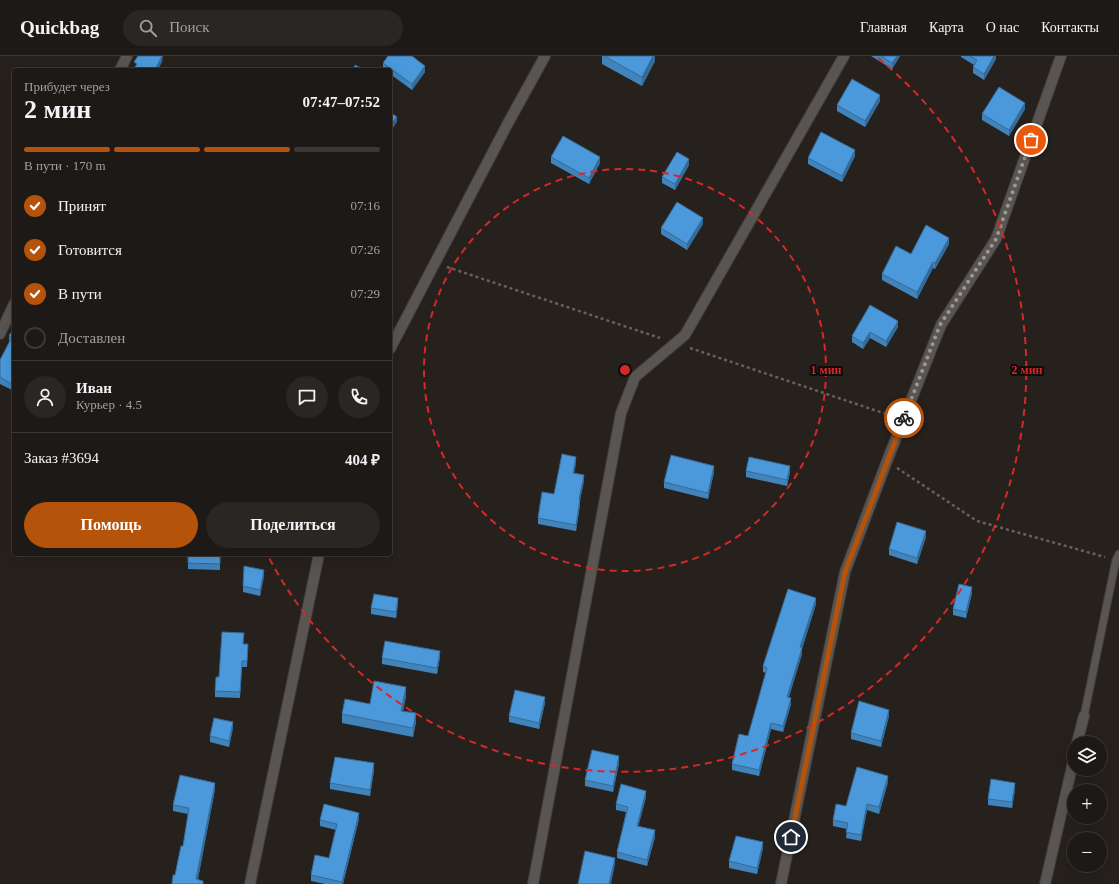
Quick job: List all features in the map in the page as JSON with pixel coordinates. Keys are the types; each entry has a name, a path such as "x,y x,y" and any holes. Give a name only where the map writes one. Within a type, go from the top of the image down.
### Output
{"street":[{"path":"121,68 127,56"},
{"path":"392,344 508,123 545,56"},
{"path":"533,884 621,413 635,377 685,335 844,56"},
{"path":"782,884 845,572 940,325 996,239 1061,56"},
{"path":"0,334 12,308"},
{"path":"250,884 319,556"},
{"path":"1079,736 1084,716"},
{"path":"1045,884 1070,776"}],"lane":[{"path":"1084,716 1117,557"}],"path":[{"path":"887,461 977,521 1117,557"}],"building":[{"path":"138,56 162,56 156,68 134,68 137,64 134,62"},
{"path":"388,56 412,56 425,66 412,84 392,68 383,63"},
{"path":"604,56 653,56 642,77"},
{"path":"881,56 897,56 892,63"},
{"path":"970,56 994,56 984,74 973,67 977,60"},
{"path":"355,65 361,68 354,68"},
{"path":"852,79 880,95 865,121 837,105"},
{"path":"999,87 1025,103 1009,130 982,114"},
{"path":"392,113 397,117 392,123"},
{"path":"821,132 855,150 842,176 808,158"},
{"path":"563,136 600,157 589,178 551,157"},
{"path":"677,152 689,159 675,184 662,177"},
{"path":"677,202 703,218 687,244 661,228"},
{"path":"926,225 949,238 935,263 933,262 917,292 882,274 896,246 911,254"},
{"path":"870,305 898,321 886,341 870,332 863,343 852,336"},
{"path":"12,337 12,384 0,377 0,360"},
{"path":"562,454 576,457 573,473 584,475 576,525 538,518 542,492 554,494"},
{"path":"671,455 714,466 708,493 664,482"},
{"path":"749,457 790,466 787,480 746,471"},
{"path":"897,522 926,531 917,558 889,549"},
{"path":"188,556 220,556 220,564 188,563"},
{"path":"244,566 264,570 260,590 243,586"},
{"path":"959,584 972,587 966,612 953,609"},
{"path":"788,589 816,598 800,647 802,648 787,697 791,698 783,726 771,723 759,770 732,764 739,734 748,736 767,668 763,666"},
{"path":"374,594 398,598 396,612 371,608"},
{"path":"222,632 244,633 243,644 248,644 247,661 242,661 240,692 215,691 216,677 219,677"},
{"path":"385,641 440,651 437,668 382,658"},
{"path":"374,681 406,687 401,711 416,713 413,728 342,714 345,699 370,704"},
{"path":"515,690 545,697 539,723 509,716"},
{"path":"859,701 889,710 881,741 851,733"},
{"path":"214,718 233,722 229,741 210,736"},
{"path":"592,750 619,756 613,786 585,780"},
{"path":"335,757 374,763 370,790 330,783"},
{"path":"857,767 888,776 879,807 867,804 861,835 846,832 848,823 833,820 836,804 846,806"},
{"path":"180,775 215,783 196,879 203,881 203,884 172,884 181,846 183,846 189,808 173,805"},
{"path":"991,779 1015,783 1012,802 988,799"},
{"path":"621,784 646,791 637,826 655,830 647,860 617,852 628,807 616,804"},
{"path":"324,804 359,813 342,882 311,875 315,855 329,858 337,824 320,820"},
{"path":"736,836 763,842 757,868 729,861"},
{"path":"585,851 615,858 609,884 578,884"}],"way so far":[{"path":"904,418 940,325 996,239 1031,140"}],"route":[{"path":"791,837 845,572 904,418"}]}
